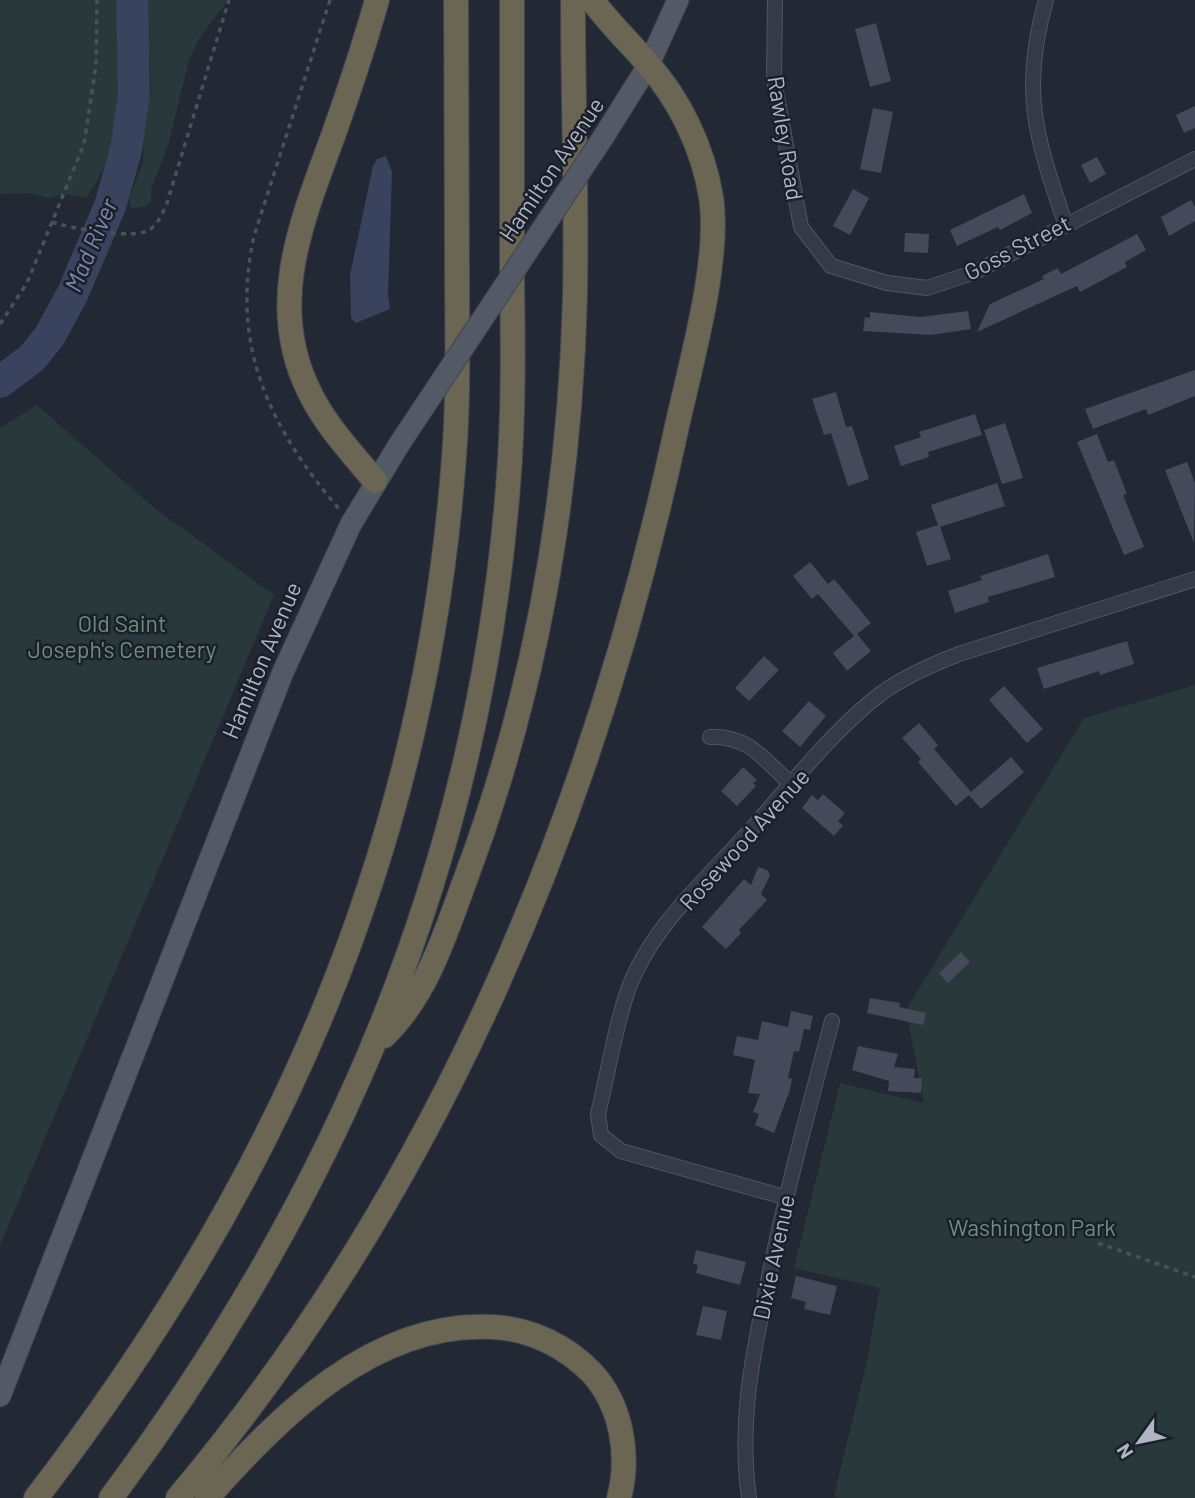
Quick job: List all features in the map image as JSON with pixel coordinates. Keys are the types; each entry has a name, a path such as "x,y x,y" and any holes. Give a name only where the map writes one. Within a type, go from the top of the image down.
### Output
{"highway":[{"path":"375,481 333,429 308,390 292,344 288,293 299,233 354,78 377,0"},
{"path":"36,1498 147,1345 206,1250 266,1141 340,975 391,819 428,662 454,457 457,375 457,0"},
{"path":"111,1498 189,1389 269,1261 330,1147 374,1046 424,914 453,820 480,694 498,588 512,406 512,0"},
{"path":"374,1046 413,1003 456,905 505,764 534,645 557,516 571,373 575,294 573,0"},
{"path":"178,1498 294,1347 361,1244 420,1143 466,1056 516,947 553,853 592,743 654,527 712,247 711,195 698,148 674,100 649,64 598,8"},
{"path":"207,1498 283,1419 357,1364 418,1336 475,1326 511,1329 550,1341 572,1355 596,1378 611,1403 621,1434 624,1462 619,1498"}],"main road":[{"name":"Hamilton Avenue","path":"0,1396 272,697 325,577 375,481 649,64 678,0"}],"street":[{"name":"Rawley Road","path":"775,0 774,80 801,227 831,266"},
{"path":"1045,0 1035,39 1031,102 1041,152 1065,223"},
{"name":"Goss Street","path":"831,266 887,283 928,288 975,272 1065,223 1195,159"},
{"name":"Rosewood Avenue","path":"784,1197 621,1151 601,1135 598,1114 628,990 646,955 664,928 791,784 859,712 883,692 932,664 1195,579"},
{"path":"710,737 731,736 748,744 791,784"},
{"name":"Dixie Avenue","path":"749,1498 744,1462 747,1387 784,1197 832,1021"}],"path":[{"path":"0,324 27,284 87,132 96,65 97,0"},
{"path":"52,222 79,229 144,232 162,215 229,0"},
{"path":"1098,1243 1195,1277"}],"green space":[{"path":"0,0 116,0 119,77 115,128 100,177 86,198 65,194 47,198 30,193 0,194"},
{"path":"147,0 228,0 199,39 189,60 168,145 151,190 151,202 132,209 129,199 143,162 144,130 151,93 150,58 141,25 142,8"},
{"name":"Old Saint Joseph's Cemetery","path":"37,405 153,507 274,595 0,1245 0,428"},
{"name":"Washington Park","path":"1195,685 1195,1498 838,1498 834,1496 866,1365 880,1288 794,1268 840,1083 924,1103 906,1010 1084,718"}],"water":[{"path":"386,156 392,172 388,295 390,309 356,323 351,318 350,275 373,166 377,159"}],"building":[{"path":"876,23 891,81 870,87 855,29"},
{"path":"1195,106 1195,128 1184,133 1176,115"},
{"path":"873,108 893,112 881,173 860,169"},
{"path":"1097,157 1106,174 1090,183 1081,165"},
{"path":"853,189 869,198 850,235 833,226"},
{"path":"1024,194 1032,213 1000,230 998,227 957,246 950,230"},
{"path":"1191,200 1195,207 1195,221 1169,236 1161,217"},
{"path":"905,233 929,234 928,253 904,252"},
{"path":"1137,234 1146,250 1125,262 1127,267 1080,292 1077,286 977,332 990,304 1044,279 1042,276 1058,268 1061,274"},
{"path":"968,311 971,329 931,335 863,331 865,317 870,318 870,312 920,317"},
{"path":"1195,370 1195,396 1148,415 1146,409 1093,429 1085,409"},
{"path":"836,392 846,427 852,426 869,479 848,486 831,433 824,435 812,399"},
{"path":"975,414 982,435 928,452 929,457 901,466 894,446 921,437 919,432"},
{"path":"1005,423 1023,478 1002,484 984,430"},
{"path":"1097,434 1108,462 1114,460 1127,494 1123,495 1144,547 1124,555 1077,442"},
{"path":"1187,462 1195,483 1194,543 1165,470"},
{"path":"997,483 1005,506 940,527 951,559 927,566 916,532 938,525 931,505"},
{"path":"1048,554 1055,577 988,597 989,602 955,613 948,591 982,580 980,576"},
{"path":"810,562 828,584 834,579 871,623 857,634 871,651 847,671 833,653 854,636 818,594 812,599 793,576"},
{"path":"1127,641 1134,664 1100,675 1099,671 1044,689 1037,668"},
{"path":"764,656 779,670 749,701 735,688"},
{"path":"1004,686 1043,729 1027,743 989,700"},
{"path":"809,701 826,716 800,747 782,731"},
{"path":"919,723 938,745 934,749 971,792 1011,757 1024,772 981,809 969,795 956,806 918,762 921,759 902,738"},
{"path":"743,767 757,780 753,783 756,786 737,806 721,791"},
{"path":"823,794 845,813 838,821 843,826 834,836 802,808 812,795 818,800"},
{"path":"758,867 767,870 770,875 761,894 767,900 739,930 741,933 726,949 702,927 744,879 751,885"},
{"path":"961,952 970,962 948,983 939,973"},
{"path":"870,998 900,1003 899,1007 926,1013 923,1025 867,1013"},
{"path":"791,1011 813,1016 810,1030 804,1029 799,1052 794,1051 788,1078 792,1079 790,1090 774,1133 755,1125 759,1114 753,1112 760,1094 748,1093 755,1060 733,1055 737,1036 758,1040 762,1021 788,1027"},
{"path":"858,1046 898,1054 894,1067 915,1069 914,1078 922,1078 921,1093 888,1091 889,1081 852,1070"},
{"path":"696,1250 746,1262 740,1285 696,1273 698,1265 693,1264"},
{"path":"796,1276 837,1286 830,1315 804,1309 806,1302 791,1298"},
{"path":"703,1306 727,1311 721,1340 696,1335"}],"waterway":[{"name":"Mad River","path":"0,382 32,358 49,337 72,295 110,206 126,150 134,95 132,0"}]}
